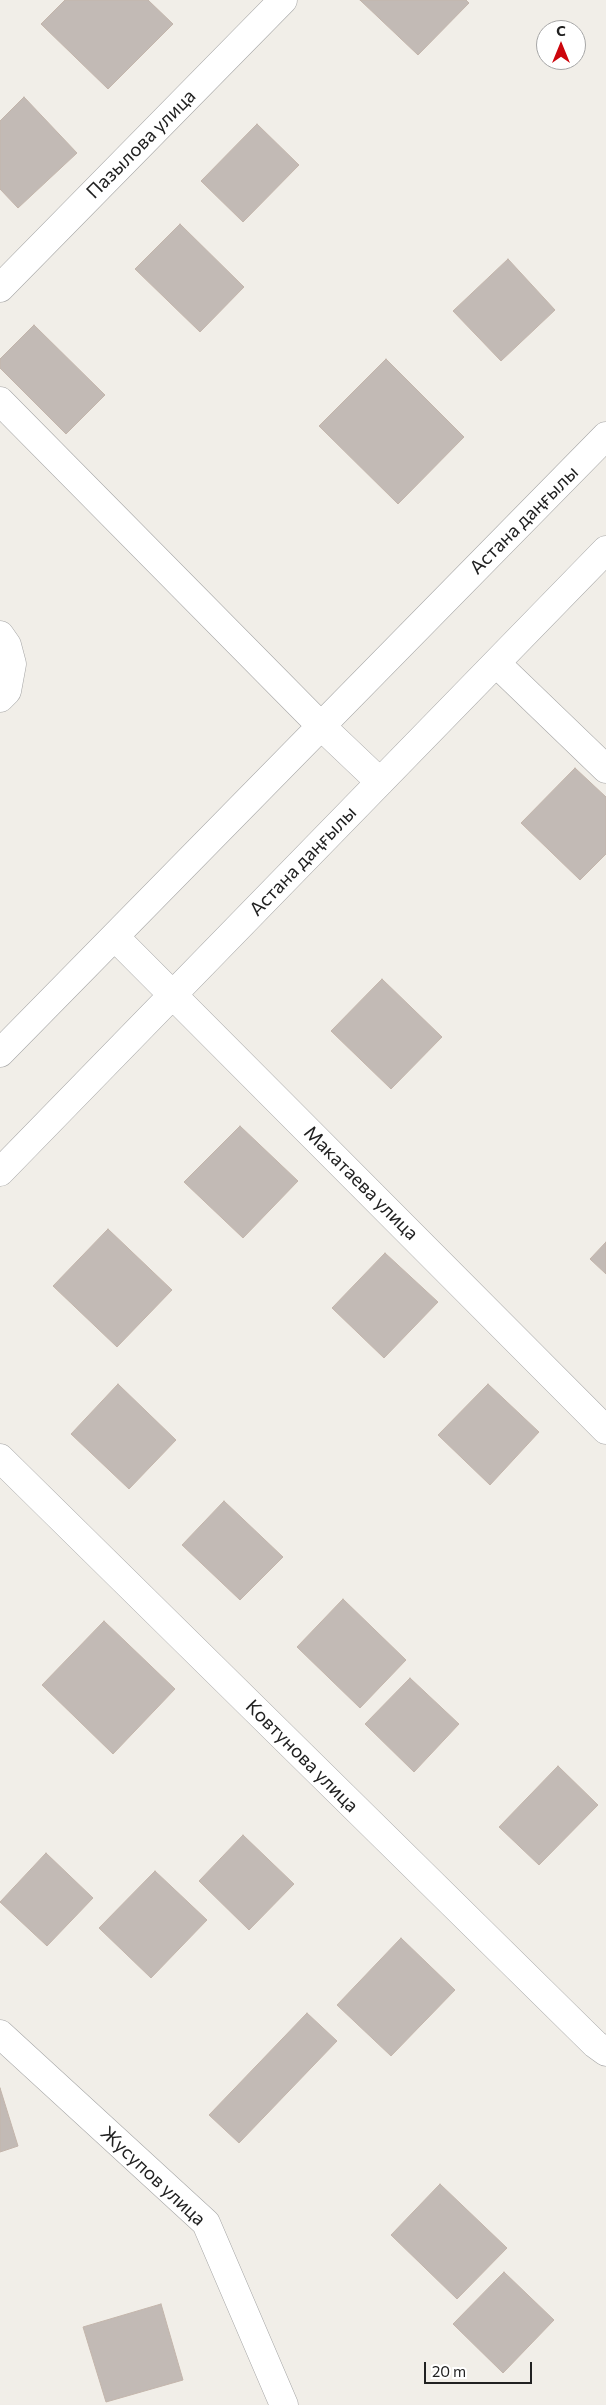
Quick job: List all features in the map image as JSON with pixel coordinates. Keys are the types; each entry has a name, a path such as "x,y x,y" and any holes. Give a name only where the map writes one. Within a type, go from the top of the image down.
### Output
{"street":[{"name":"Пазылова улица","path":"0,288 283,0"},
{"path":"0,401 320,725 380,782"},
{"name":"Астана даңғылы","path":"0,1053 320,725 606,436"},
{"name":"Астана даңғылы","path":"0,1172 606,550"},
{"path":"0,635 7,645 12,664 7,691 0,698"},
{"path":"496,663 606,769"},
{"name":"Макатаева улица","path":"115,937 606,1430"},
{"name":"Ковтунова улица","path":"0,1458 594,2044 606,2052"},
{"name":"Жусупов улица","path":"0,2034 206,2223 284,2405"}],"building":[{"path":"65,0 148,0 173,24 108,89 41,24"},
{"path":"360,0 466,0 469,3 418,55"},
{"path":"24,97 77,153 18,208 0,189 0,121"},
{"path":"257,124 299,165 243,222 201,181"},
{"path":"180,224 244,287 200,332 135,269"},
{"path":"508,259 555,310 501,361 453,311"},
{"path":"34,325 105,395 66,434 0,368 0,359"},
{"path":"386,359 464,437 398,504 319,426"},
{"path":"575,768 606,797 606,854 580,880 521,823"},
{"path":"382,979 442,1037 391,1089 331,1031"},
{"path":"240,1126 298,1181 243,1238 184,1182"},
{"path":"108,1229 172,1290 117,1347 53,1286"},
{"path":"606,1242 606,1274 590,1259"},
{"path":"385,1253 438,1302 384,1358 332,1308"},
{"path":"118,1384 176,1440 129,1489 71,1434"},
{"path":"488,1384 539,1432 490,1485 438,1435"},
{"path":"224,1501 283,1557 240,1600 182,1545"},
{"path":"343,1599 406,1660 360,1708 297,1647"},
{"path":"104,1621 175,1689 113,1754 42,1685"},
{"path":"410,1678 459,1724 414,1772 365,1724"},
{"path":"558,1766 598,1805 539,1865 499,1827"},
{"path":"243,1835 294,1884 249,1930 199,1881"},
{"path":"46,1853 93,1898 47,1946 0,1902"},
{"path":"155,1871 207,1920 151,1978 99,1928"},
{"path":"401,1938 455,1990 391,2056 337,2005"},
{"path":"307,2013 337,2041 239,2143 209,2115"},
{"path":"0,2088 18,2146 0,2152"},
{"path":"440,2184 507,2248 457,2299 391,2235"},
{"path":"504,2272 554,2320 503,2373 453,2324"},
{"path":"161,2304 183,2380 106,2402 83,2327"}]}
